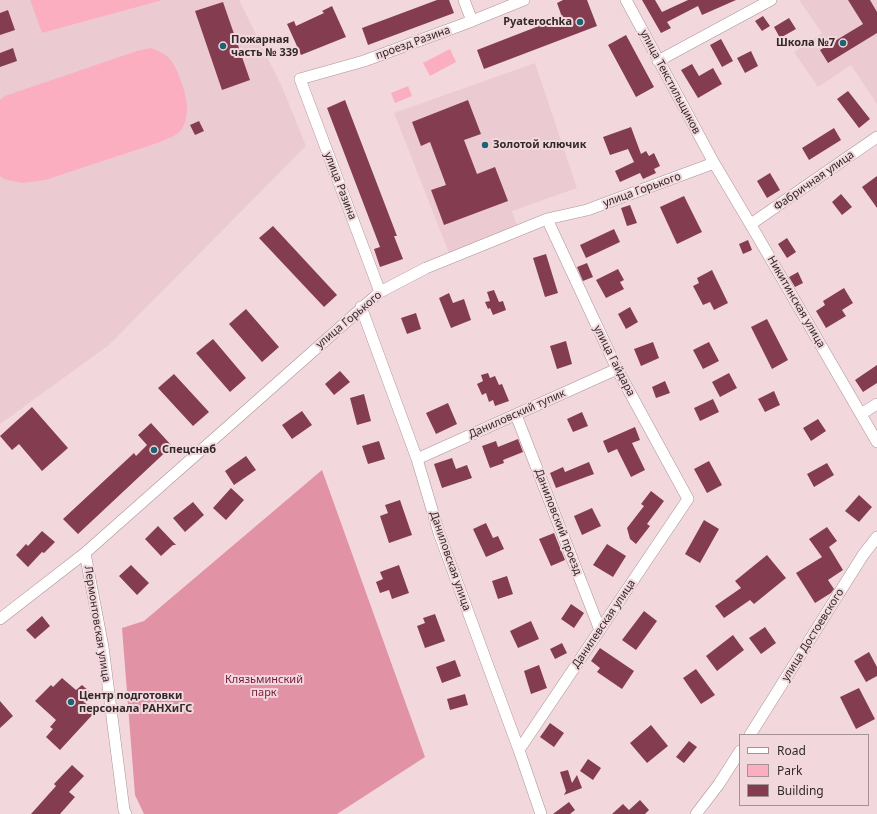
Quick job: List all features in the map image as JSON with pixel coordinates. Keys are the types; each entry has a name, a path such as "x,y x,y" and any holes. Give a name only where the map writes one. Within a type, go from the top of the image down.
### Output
{"street":[{"path":"464,0 472,21"},
{"name":"проезд Разина","path":"300,79 364,61 524,0"},
{"name":"улица Текстильщиков","path":"626,0 714,163"},
{"path":"658,61 771,0"},
{"name":"улица Разина","path":"300,79 380,292"},
{"name":"Фабричная улица","path":"751,224 877,138"},
{"name":"улица Горького","path":"0,619 86,553 361,307 380,292 426,268 547,219 587,210 714,163"},
{"name":"Никитинская улица","path":"714,163 877,442"},
{"name":"улица Гайдара","path":"547,219 617,370 688,499"},
{"name":"Даниловская улица","path":"361,307 417,459 439,533 541,814"},
{"name":"Даниловский тупик","path":"417,459 617,370"},
{"path":"861,414 877,404"},
{"name":"Даниловский проезд","path":"516,415 600,630"},
{"name":"Данилевская улица","path":"519,750 688,499"},
{"name":"улица Достоевского","path":"751,734 863,555 877,537"},
{"name":"Лермонтовская улица","path":"86,553 103,648 123,813"},
{"path":"696,814 719,784 739,753"}],"shaded area":[{"path":"0,0 30,0 42,33 163,0 239,0 283,89 306,146 109,345 0,424"},
{"name":"Школа №7","path":"799,0 877,0 877,104 851,65 818,87 794,52 822,33"},
{"name":"Золотой ключик","path":"535,63 577,188 512,211 517,225 449,253 394,113"}],"green space":[{"path":"30,0 163,0 42,33"},
{"path":"151,48 170,59 182,82 186,97 187,111 185,123 179,132 174,136 160,142 45,180 22,183 4,179 0,176 0,100 5,96 137,51"},
{"path":"450,49 456,62 430,76 423,63"},
{"path":"408,86 412,96 395,103 391,93"},
{"name":"Клязьминский парк","path":"322,470 425,757 337,814 144,814 135,795 122,628 144,621"}],"building":[{"path":"437,0 449,0 454,13 368,45 362,28"},
{"path":"563,0 587,0 597,26 484,69 477,50 562,17 557,3"},
{"path":"642,0 655,0 662,12 688,0 736,0 702,15 698,6 667,22 671,28 661,33"},
{"path":"848,0 870,0 877,12 877,33 828,63 820,50 863,24"},
{"name":"Пожарная часть № 339","path":"223,2 250,80 222,90 195,11"},
{"path":"332,6 346,37 301,55 287,24 294,21 296,26 324,13 322,11"},
{"path":"8,10 15,30 0,35 0,13"},
{"path":"763,16 770,26 762,31 755,21"},
{"path":"789,18 796,29 780,38 774,27"},
{"path":"626,35 654,87 636,97 608,45"},
{"path":"721,39 733,61 722,67 710,45"},
{"path":"13,48 17,61 0,67 0,53"},
{"path":"751,51 758,66 745,73 737,58"},
{"path":"692,64 699,76 713,68 722,84 698,98 681,70"},
{"path":"848,91 870,119 859,128 837,99"},
{"path":"345,100 397,236 394,236 403,259 380,267 374,249 380,247 327,108"},
{"path":"468,100 481,134 464,140 477,174 495,167 508,201 444,225 431,190 446,185 430,142 421,146 412,122"},
{"path":"199,121 204,131 195,135 190,125"},
{"path":"631,127 641,154 646,151 649,156 654,153 660,166 654,169 656,173 643,179 640,173 620,182 615,171 634,162 628,149 610,155 603,137"},
{"path":"834,128 841,140 809,160 802,148"},
{"path":"770,173 780,190 767,198 757,181"},
{"path":"877,176 877,208 862,187"},
{"path":"841,194 852,207 842,215 832,202"},
{"path":"684,196 702,232 677,244 660,207"},
{"path":"630,205 637,223 627,226 621,208"},
{"path":"273,226 337,295 324,307 259,238"},
{"path":"614,229 620,242 586,258 580,245"},
{"path":"787,238 796,252 787,258 778,244"},
{"path":"748,240 752,250 743,254 739,244"},
{"path":"546,254 558,293 545,297 533,258"},
{"path":"587,263 593,277 583,281 577,267"},
{"path":"618,269 624,280 620,282 624,289 606,298 596,280"},
{"path":"712,270 728,303 714,310 710,302 703,305 693,286 699,283 697,278"},
{"path":"798,272 803,283 795,287 789,277"},
{"path":"844,288 853,303 842,310 846,316 826,328 816,311 825,305 823,301"},
{"path":"494,290 499,302 503,301 506,310 493,315 485,302 490,301 487,292"},
{"path":"449,293 453,303 464,299 471,320 451,328 439,298"},
{"path":"630,307 638,322 626,329 618,314"},
{"path":"246,309 279,347 262,362 229,324"},
{"path":"416,313 421,329 407,334 401,318"},
{"path":"767,319 788,360 772,369 751,327"},
{"path":"213,339 246,378 230,392 196,353"},
{"path":"566,341 572,364 557,369 550,346"},
{"path":"653,342 659,358 641,366 634,349"},
{"path":"709,342 719,361 703,369 693,350"},
{"path":"877,365 877,383 863,392 855,380"},
{"path":"340,371 350,382 334,395 325,384"},
{"path":"488,373 490,378 495,376 499,385 502,384 509,401 495,406 493,400 489,402 486,393 482,395 477,384 483,381 481,375"},
{"path":"729,373 737,388 720,397 712,382"},
{"path":"174,374 209,412 193,426 158,388"},
{"path":"665,381 670,393 656,398 652,387"},
{"path":"774,391 780,405 765,412 758,399"},
{"path":"364,394 371,421 357,425 350,398"},
{"path":"713,399 719,412 700,421 694,408"},
{"path":"448,403 457,424 436,434 426,413"},
{"path":"32,407 68,448 42,471 19,444 12,450 0,436"},
{"path":"302,411 312,425 292,439 282,425"},
{"path":"582,412 588,426 573,432 567,419"},
{"path":"818,419 826,431 811,441 803,428"},
{"path":"151,423 172,446 78,534 63,519 134,453 136,456 147,445 138,435"},
{"path":"635,427 640,440 632,443 645,470 631,477 617,449 608,453 603,441"},
{"path":"518,439 523,452 503,460 504,463 490,468 482,446 496,441 498,447"},
{"path":"379,441 385,459 368,464 362,446"},
{"path":"246,456 256,470 234,485 225,471"},
{"path":"452,458 456,469 467,465 472,478 442,488 434,464"},
{"path":"709,461 722,485 707,493 694,469"},
{"path":"589,462 594,474 556,488 550,473 563,467 565,472"},
{"path":"827,463 834,475 814,487 807,474"},
{"path":"231,488 244,500 226,520 213,508"},
{"path":"651,491 664,501 647,524 650,526 636,544 630,539 627,528 644,506 641,504"},
{"path":"859,495 872,507 859,522 845,511"},
{"path":"400,500 412,535 389,543 380,516 388,513 385,505"},
{"path":"193,502 204,515 185,532 173,518"},
{"path":"592,508 601,526 582,535 574,516"},
{"path":"704,520 719,529 700,563 685,554"},
{"path":"486,523 493,538 498,536 504,549 486,557 473,529"},
{"path":"158,526 176,545 173,545 161,556 145,539"},
{"path":"827,527 837,541 829,547 843,570 828,580 834,589 831,593 815,603 796,573 822,557 809,539"},
{"path":"42,531 55,542 44,553 42,552 28,567 16,555 26,544 28,546"},
{"path":"554,533 565,560 551,566 539,539"},
{"path":"607,544 626,556 613,577 593,565"},
{"path":"767,555 786,578 754,604 750,600 724,618 715,606 741,588 735,581"},
{"path":"131,565 149,583 137,595 119,576"},
{"path":"399,565 409,593 392,599 389,590 380,593 376,582 383,579 380,572"},
{"path":"507,576 513,594 498,599 492,581"},
{"path":"571,604 584,613 574,628 561,619"},
{"path":"644,611 657,621 636,650 622,640"},
{"path":"435,614 445,641 425,648 417,626 425,623 423,618"},
{"path":"42,616 50,626 35,639 26,630"},
{"path":"531,621 539,639 518,648 510,631"},
{"path":"765,627 776,643 761,654 749,638"},
{"path":"733,635 744,650 717,671 706,656"},
{"path":"562,643 567,653 555,659 550,649"},
{"path":"600,648 634,671 622,689 597,672 600,668 591,661"},
{"path":"869,652 877,667 877,676 866,682 854,661"},
{"path":"455,660 461,676 442,683 436,667"},
{"path":"539,665 547,688 531,694 524,671"},
{"path":"696,669 715,695 701,704 683,678"},
{"path":"62,678 76,690 82,685 91,693 83,701 95,712 60,750 46,737 53,729 50,727 56,720 35,701 51,685 53,687"},
{"path":"859,688 875,719 856,729 840,697"},
{"path":"465,694 468,705 450,710 447,699"},
{"path":"0,701 13,716 0,728"},
{"path":"550,723 564,733 554,747 540,737"},
{"path":"651,725 668,746 647,763 630,743"},
{"path":"689,741 697,747 684,763 676,757"},
{"path":"588,759 601,768 593,780 580,771"},
{"path":"72,765 84,776 69,792 75,797 60,814 31,814 56,786 54,784"},
{"path":"568,770 572,783 577,775 582,788 564,795 566,791 560,772"},
{"path":"640,800 649,810 645,814 612,814 623,804 629,810"},
{"path":"569,802 575,810 570,814 553,814"}],"place":[{"name":"Pyaterochka","path":"580,22"},
{"name":"Школа №7","path":"843,43"},
{"name":"Пожарная часть № 339","path":"223,46"},
{"name":"Золотой ключик","path":"485,145"},
{"name":"Спецснаб","path":"154,450"},
{"name":"Центр подготовки персонала РАНХиГС","path":"71,702"}]}
